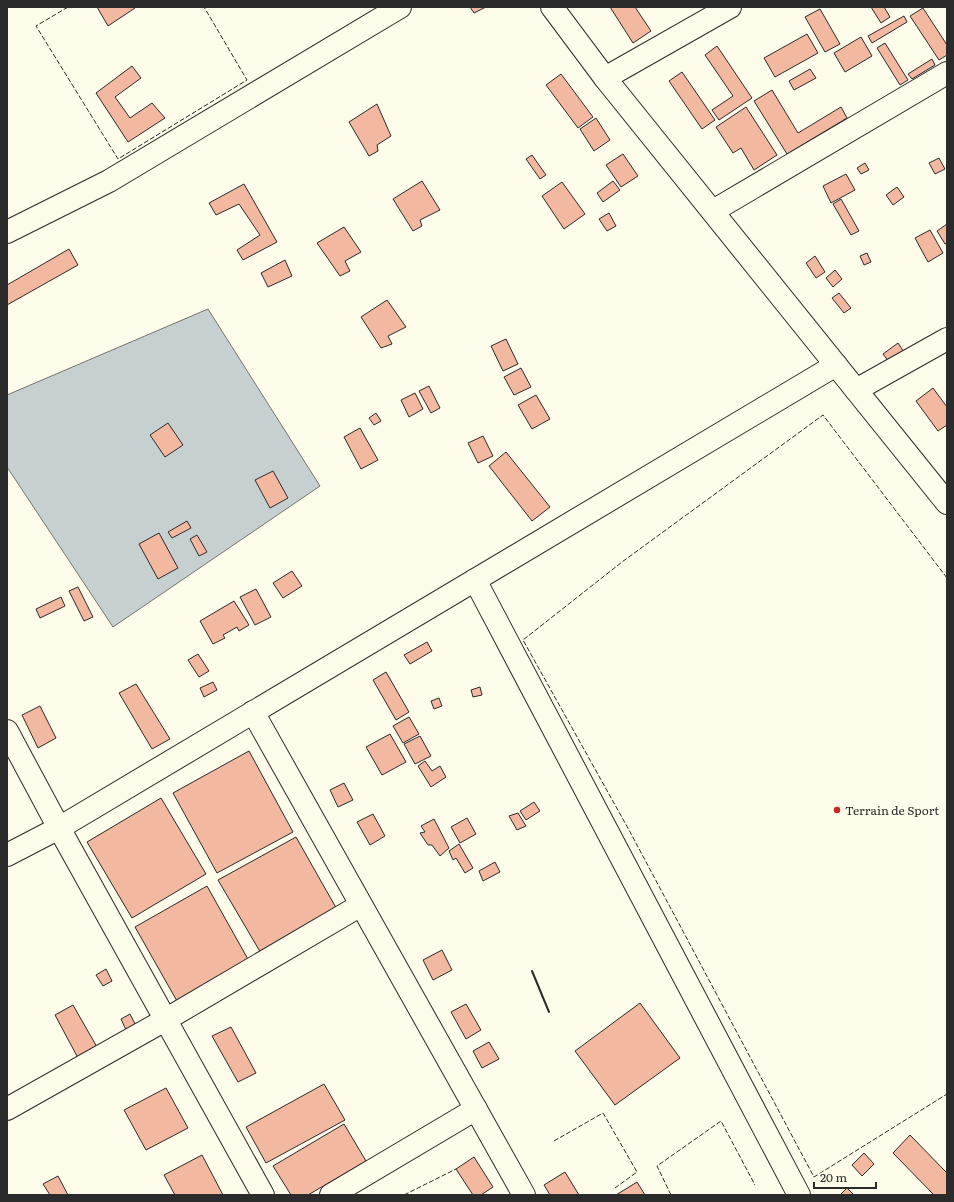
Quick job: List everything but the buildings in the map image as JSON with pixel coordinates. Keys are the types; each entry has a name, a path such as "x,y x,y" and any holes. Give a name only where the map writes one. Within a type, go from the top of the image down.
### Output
{"street":[{"path":"7,232 109,181 400,7"},
{"path":"552,7 605,78 947,503"},
{"path":"605,78 730,7"},
{"path":"713,211 947,73"},
{"path":"856,390 947,339"},
{"path":"7,855 59,828 836,365"},
{"path":"475,580 799,1195"},
{"path":"253,712 524,1195"},
{"path":"7,731 59,828 263,1195"},
{"path":"7,1109 165,1020 362,905"},
{"path":"331,1195 476,1108"}],"shaded area":[{"path":"208,309 320,486 113,627 7,467 7,395"}],"fence":[{"path":"68,7 36,26 118,159 247,80 204,7"},
{"path":"947,578 823,415 622,562 523,640 629,830 814,1177 947,1094"},
{"path":"554,1141 603,1113 637,1172 615,1188"},
{"path":"671,1195 657,1166 721,1121 755,1185"},
{"path":"404,1195 456,1169"}],"wall":[{"path":"532,971 549,1012"}],"place":[{"name":"Terrain de Sport","path":"837,810"}]}
